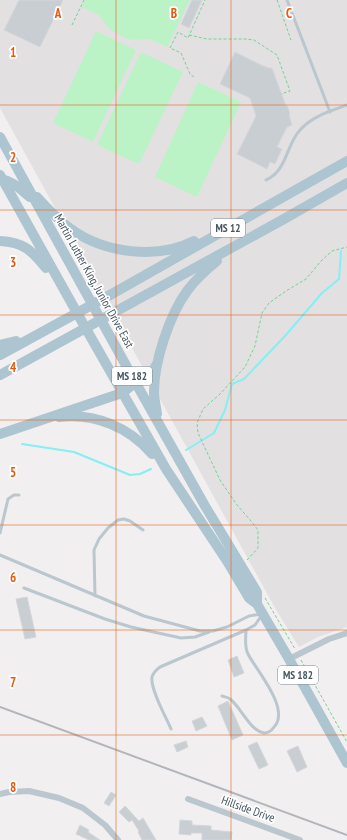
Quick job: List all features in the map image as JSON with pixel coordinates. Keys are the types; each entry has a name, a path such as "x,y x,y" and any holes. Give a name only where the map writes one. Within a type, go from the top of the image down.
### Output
{"main road":[{"name":"Martin Luther King, Junior Drive East","path":"0,138 205,506 257,592 257,604"},
{"name":"MS 12","path":"0,355 110,295 347,161"},
{"name":"Martin Luther King, Junior Drive East","path":"1,178 166,469 250,598 257,604 347,763"},
{"path":"1,178 15,184 36,202"},
{"path":"26,183 49,210 82,236 96,243 128,251 153,251 181,247 241,220"},
{"name":"MS 12","path":"0,375 120,310 347,183"},
{"path":"158,421 154,390 158,362 166,332 180,301 193,283 219,260 284,219"},
{"path":"0,241 14,243 31,251 60,283"},
{"path":"0,345 8,344 39,333"},
{"path":"0,434 122,393 152,372 158,362"},
{"path":"44,419 68,416 84,417 97,419 114,425 129,433 146,446 166,469"}],"street":[{"path":"289,659 329,639 347,633"},
{"path":"0,794 29,791 59,798 83,808 105,824 118,840"},
{"name":"Hillside Drive","path":"188,799 300,840"}],"lane":[{"path":"287,0 330,112"},
{"path":"266,180 275,175 280,169 299,130 312,120 347,105"},
{"path":"0,533 8,499 14,495 19,496"},
{"path":"95,596 94,550 99,540 108,528 118,520 124,519 130,521 143,530"},
{"path":"0,556 144,616 200,631 213,631"},
{"path":"24,588 105,619 131,627 182,638 195,637 227,626 248,616 263,614"},
{"path":"171,728 154,691 152,677 154,672 160,667 246,630 255,625 263,614"},
{"path":"222,696 229,698 238,706 255,729 264,733 270,731 276,725 280,715 273,694 248,654 245,645 246,630"}],"path":[{"path":"72,25 84,0"},
{"path":"189,35 205,0"},
{"path":"277,0 291,40"},
{"path":"194,77 190,74 181,53 170,48 178,32 188,38 189,35 206,39 254,40 277,55 290,91 282,94"},
{"path":"245,562 258,548 258,530 237,505 220,480 198,433 197,422 203,409 220,394 244,367 255,346 262,313 269,303 306,279 332,250 347,247"}],"shaded area":[{"path":"0,0 347,0 347,627 318,637 299,647 275,608 0,108"}],"green space":[{"path":"85,0 190,0 167,47 150,39 132,40 125,38 108,27 99,15 82,7"},
{"path":"96,31 136,50 93,142 53,123"},
{"path":"141,52 183,72 139,164 97,145"},
{"path":"198,82 241,102 197,197 155,177"}],"building":[{"path":"19,0 63,0 40,47 4,30"},
{"path":"192,0 202,0 189,28 181,24"},
{"path":"235,52 261,65 272,68 290,114 292,125 287,127 277,147 282,149 275,164 270,162 267,169 237,154 256,116 250,98 220,84"},
{"path":"27,597 36,637 25,639 16,599"},
{"path":"237,656 244,673 234,677 228,660"},
{"path":"228,701 243,735 232,740 218,706"},
{"path":"202,717 207,726 196,731 192,721"},
{"path":"186,741 188,747 177,752 174,745"},
{"path":"257,742 268,765 259,769 248,746"},
{"path":"298,746 307,767 297,772 287,751"},
{"path":"111,792 116,795 109,806 104,803"},
{"path":"125,806 139,821 143,818 156,840 142,840 138,832 139,831 132,820 129,822 119,812"},
{"path":"180,820 192,821 192,825 211,826 211,830 232,832 231,840 202,840 202,833 191,833 191,835 179,834"},
{"path":"80,825 89,830 88,832 100,840 89,840 76,834"}],"waterway":[{"path":"186,450 214,433 225,410 232,384 244,379 285,336 322,293 339,279 341,251"},
{"path":"22,444 74,452 130,475 140,474 151,469"}],"railway":[{"path":"0,707 347,835"}]}
